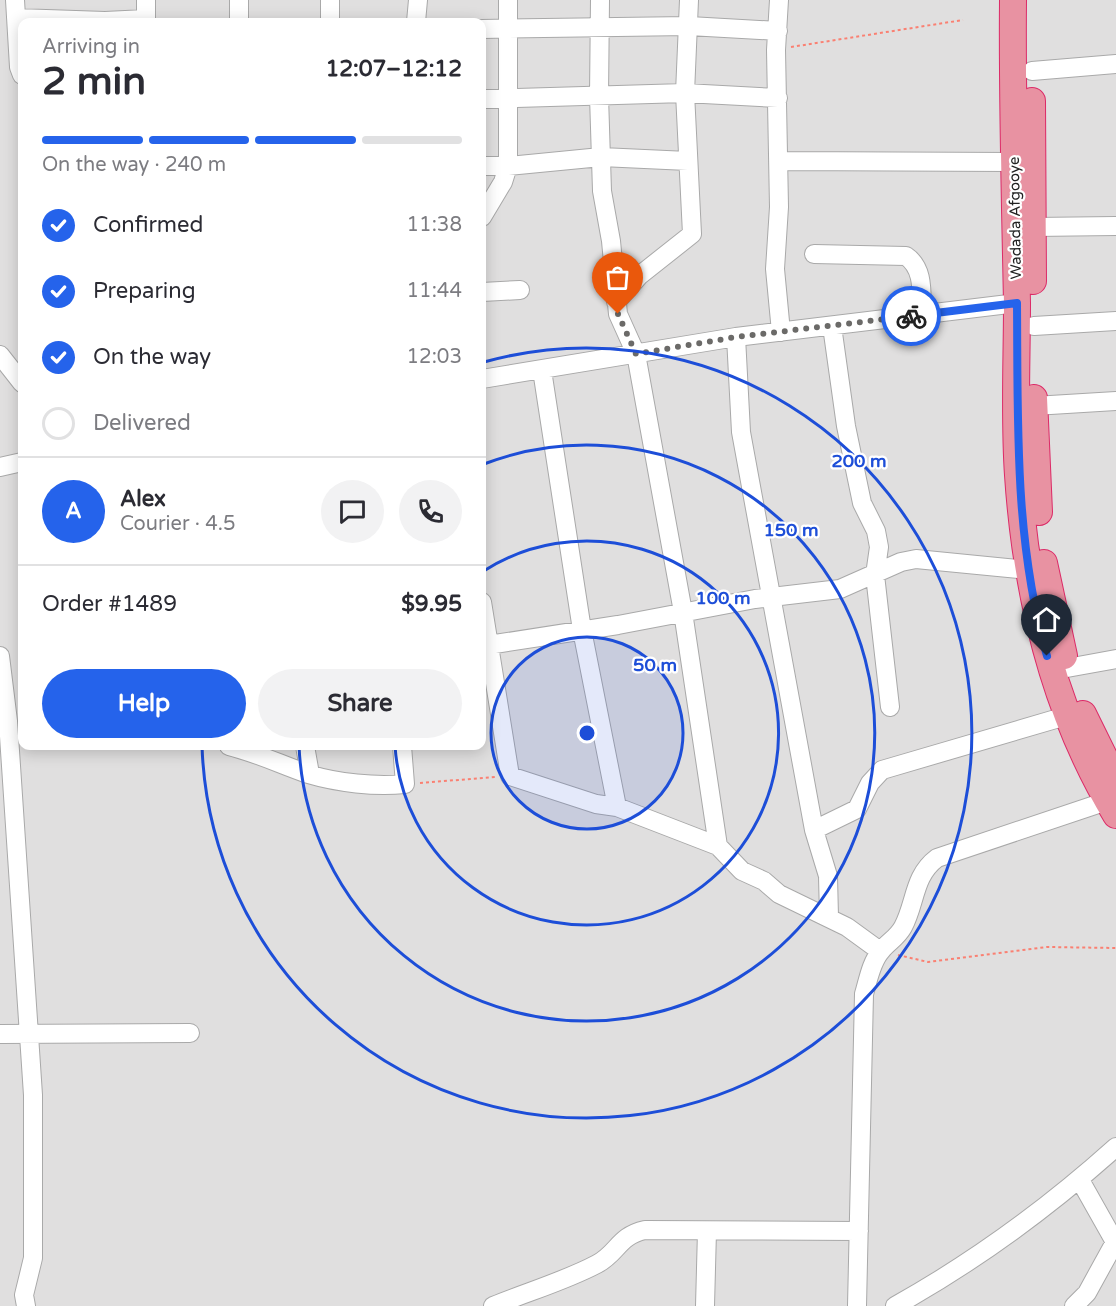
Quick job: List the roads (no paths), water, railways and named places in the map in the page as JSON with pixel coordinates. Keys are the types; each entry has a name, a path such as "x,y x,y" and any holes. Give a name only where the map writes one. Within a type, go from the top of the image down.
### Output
{"highway":[{"name":"Wadada Afgooye","path":"1014,0 1018,474 1028,570 1035,616 1066,716 1113,799"},
{"name":"Wadada Afgooye","path":"1030,0 1034,406 1041,542 1066,668 1113,799"}],"street":[{"path":"15,0 18,51"},
{"path":"146,0 146,18"},
{"path":"239,0 239,18"},
{"path":"330,0 330,18"},
{"path":"416,18 418,0"},
{"path":"486,210 503,182 508,166 508,0"},
{"path":"600,0 599,96 602,191 611,241 616,302 622,327 636,354 683,612 718,846"},
{"path":"616,302 639,276 692,234 685,93 689,0"},
{"path":"779,0 776,50 779,161 775,269 781,332"},
{"path":"486,28 689,26 778,31"},
{"path":"1032,71 1116,64"},
{"path":"486,99 685,93 778,98"},
{"path":"486,166 601,157 688,161"},
{"path":"779,161 1014,162"},
{"path":"1033,227 1116,226"},
{"path":"814,254 906,256 915,262 920,273 922,315"},
{"path":"486,292 520,290"},
{"path":"486,378 736,337 1017,303"},
{"path":"1034,326 1116,321"},
{"path":"832,326 846,426 862,503 876,531 879,547 875,575 890,707"},
{"path":"736,337 741,432 814,830 828,876 829,918"},
{"path":"0,355 18,378"},
{"path":"542,370 582,630 617,807"},
{"path":"1034,406 1116,401"},
{"path":"0,467 18,463"},
{"path":"486,646 771,597 840,589 901,562 916,559 1028,570"},
{"path":"486,651 510,776 596,804 617,807 718,846 742,871 764,880 779,894 829,918 880,951"},
{"path":"0,656 10,721 33,1095 33,1258 24,1294 26,1306"},
{"path":"1066,668 1116,659"},
{"path":"814,830 857,809 870,783 882,770 1066,716"},
{"path":"244,750 310,774 379,786 405,784 402,750"},
{"path":"305,750 310,774"},
{"path":"857,1306 864,994 880,951 902,930 918,880 928,865 937,858 1113,799"},
{"path":"0,1034 190,1033"},
{"path":"895,1306 941,1280 1080,1180 1116,1147"},
{"path":"1074,1306 1087,1293 1115,1242 1080,1180"},
{"path":"705,1306 708,1231"},
{"path":"493,1306 599,1264 621,1239 633,1233 859,1231"}]}
